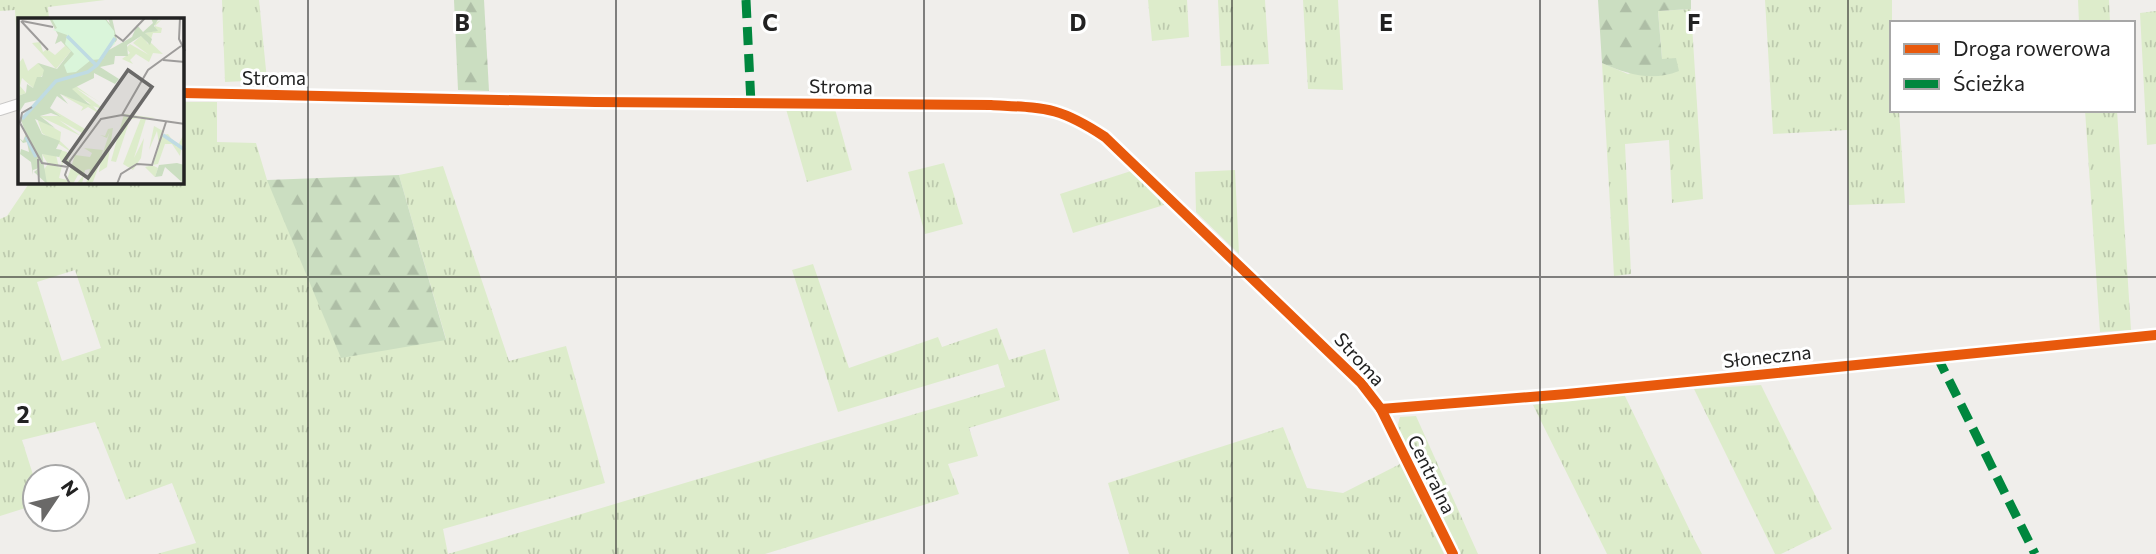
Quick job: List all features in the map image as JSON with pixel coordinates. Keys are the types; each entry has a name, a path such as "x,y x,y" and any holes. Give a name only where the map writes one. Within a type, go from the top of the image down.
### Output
{"street":[{"name":"Stroma","path":"184,93 1047,108 1073,116 1105,137 1325,346 1381,409"},
{"path":"0,110 18,104"},
{"name":"Słoneczna","path":"1381,409 1567,394 2156,335"},
{"name":"Centralna","path":"1381,409 1452,554"}],"green space":[{"path":"0,0 105,0 48,7 49,18 18,18 18,59 15,10 0,11"},
{"path":"222,0 259,0 267,80 225,82"},
{"path":"454,0 484,0 489,91 458,90"},
{"path":"1148,0 1187,0 1189,37 1152,41"},
{"path":"1218,0 1265,0 1269,64 1221,66"},
{"path":"1303,0 1338,0 1343,90 1308,89"},
{"path":"1598,0 1691,0 1691,9 1658,11 1662,59 1676,58 1679,71 1659,76 1639,75 1602,63"},
{"path":"1765,0 1892,0 1890,112 1899,112 1905,203 1849,205 1847,130 1773,134"},
{"path":"2078,0 2109,0 2110,21 2079,21"},
{"path":"1691,9 1703,199 1672,203 1669,140 1625,144 1631,274 1614,276 1602,63 1628,74 1662,59 1658,11"},
{"path":"2156,11 2156,144 2147,145 2140,13"},
{"path":"184,102 217,102 217,142 256,143 267,180 446,339 399,175 443,166 509,361 566,346 605,483 443,529 448,554 157,554 196,543 172,483 126,500 95,422 22,440 29,463 21,463 21,509 0,516 0,219 7,216 29,184 184,184","holes":["75,270 101,348 62,361 37,282"]},
{"path":"786,109 835,109 852,170 807,182"},
{"path":"2085,112 2117,112 2131,330 2100,332"},
{"path":"944,163 963,224 925,234 908,172"},
{"path":"1235,170 1239,254 1196,212 1195,172"},
{"path":"1131,171 1164,205 1073,233 1060,194"},
{"path":"399,175 446,340 341,358 267,180"},
{"path":"813,264 849,368 938,337 942,347 997,328 1009,360 1045,349 1060,400 969,428 978,456 948,464 959,494 765,554 448,554 1005,387 998,364 838,412 792,270"},
{"path":"1761,385 1832,529 1781,554 1775,554 1694,389"},
{"path":"1624,394 1702,554 1607,554 1533,405"},
{"path":"1416,416 1478,554 1459,554 1397,428 1400,417"},
{"path":"1283,427 1307,488 1343,493 1400,464 1444,554 1129,554 1108,483"}],"marked path":[{"path":"746,0 751,104"},
{"path":"1937,356 2035,554"}],"cycle path":[{"path":"184,93 595,102 991,105 1038,108 1063,114 1105,137 1361,383 1381,409 1453,554"},
{"path":"1381,409 1567,394 2156,335"}]}
